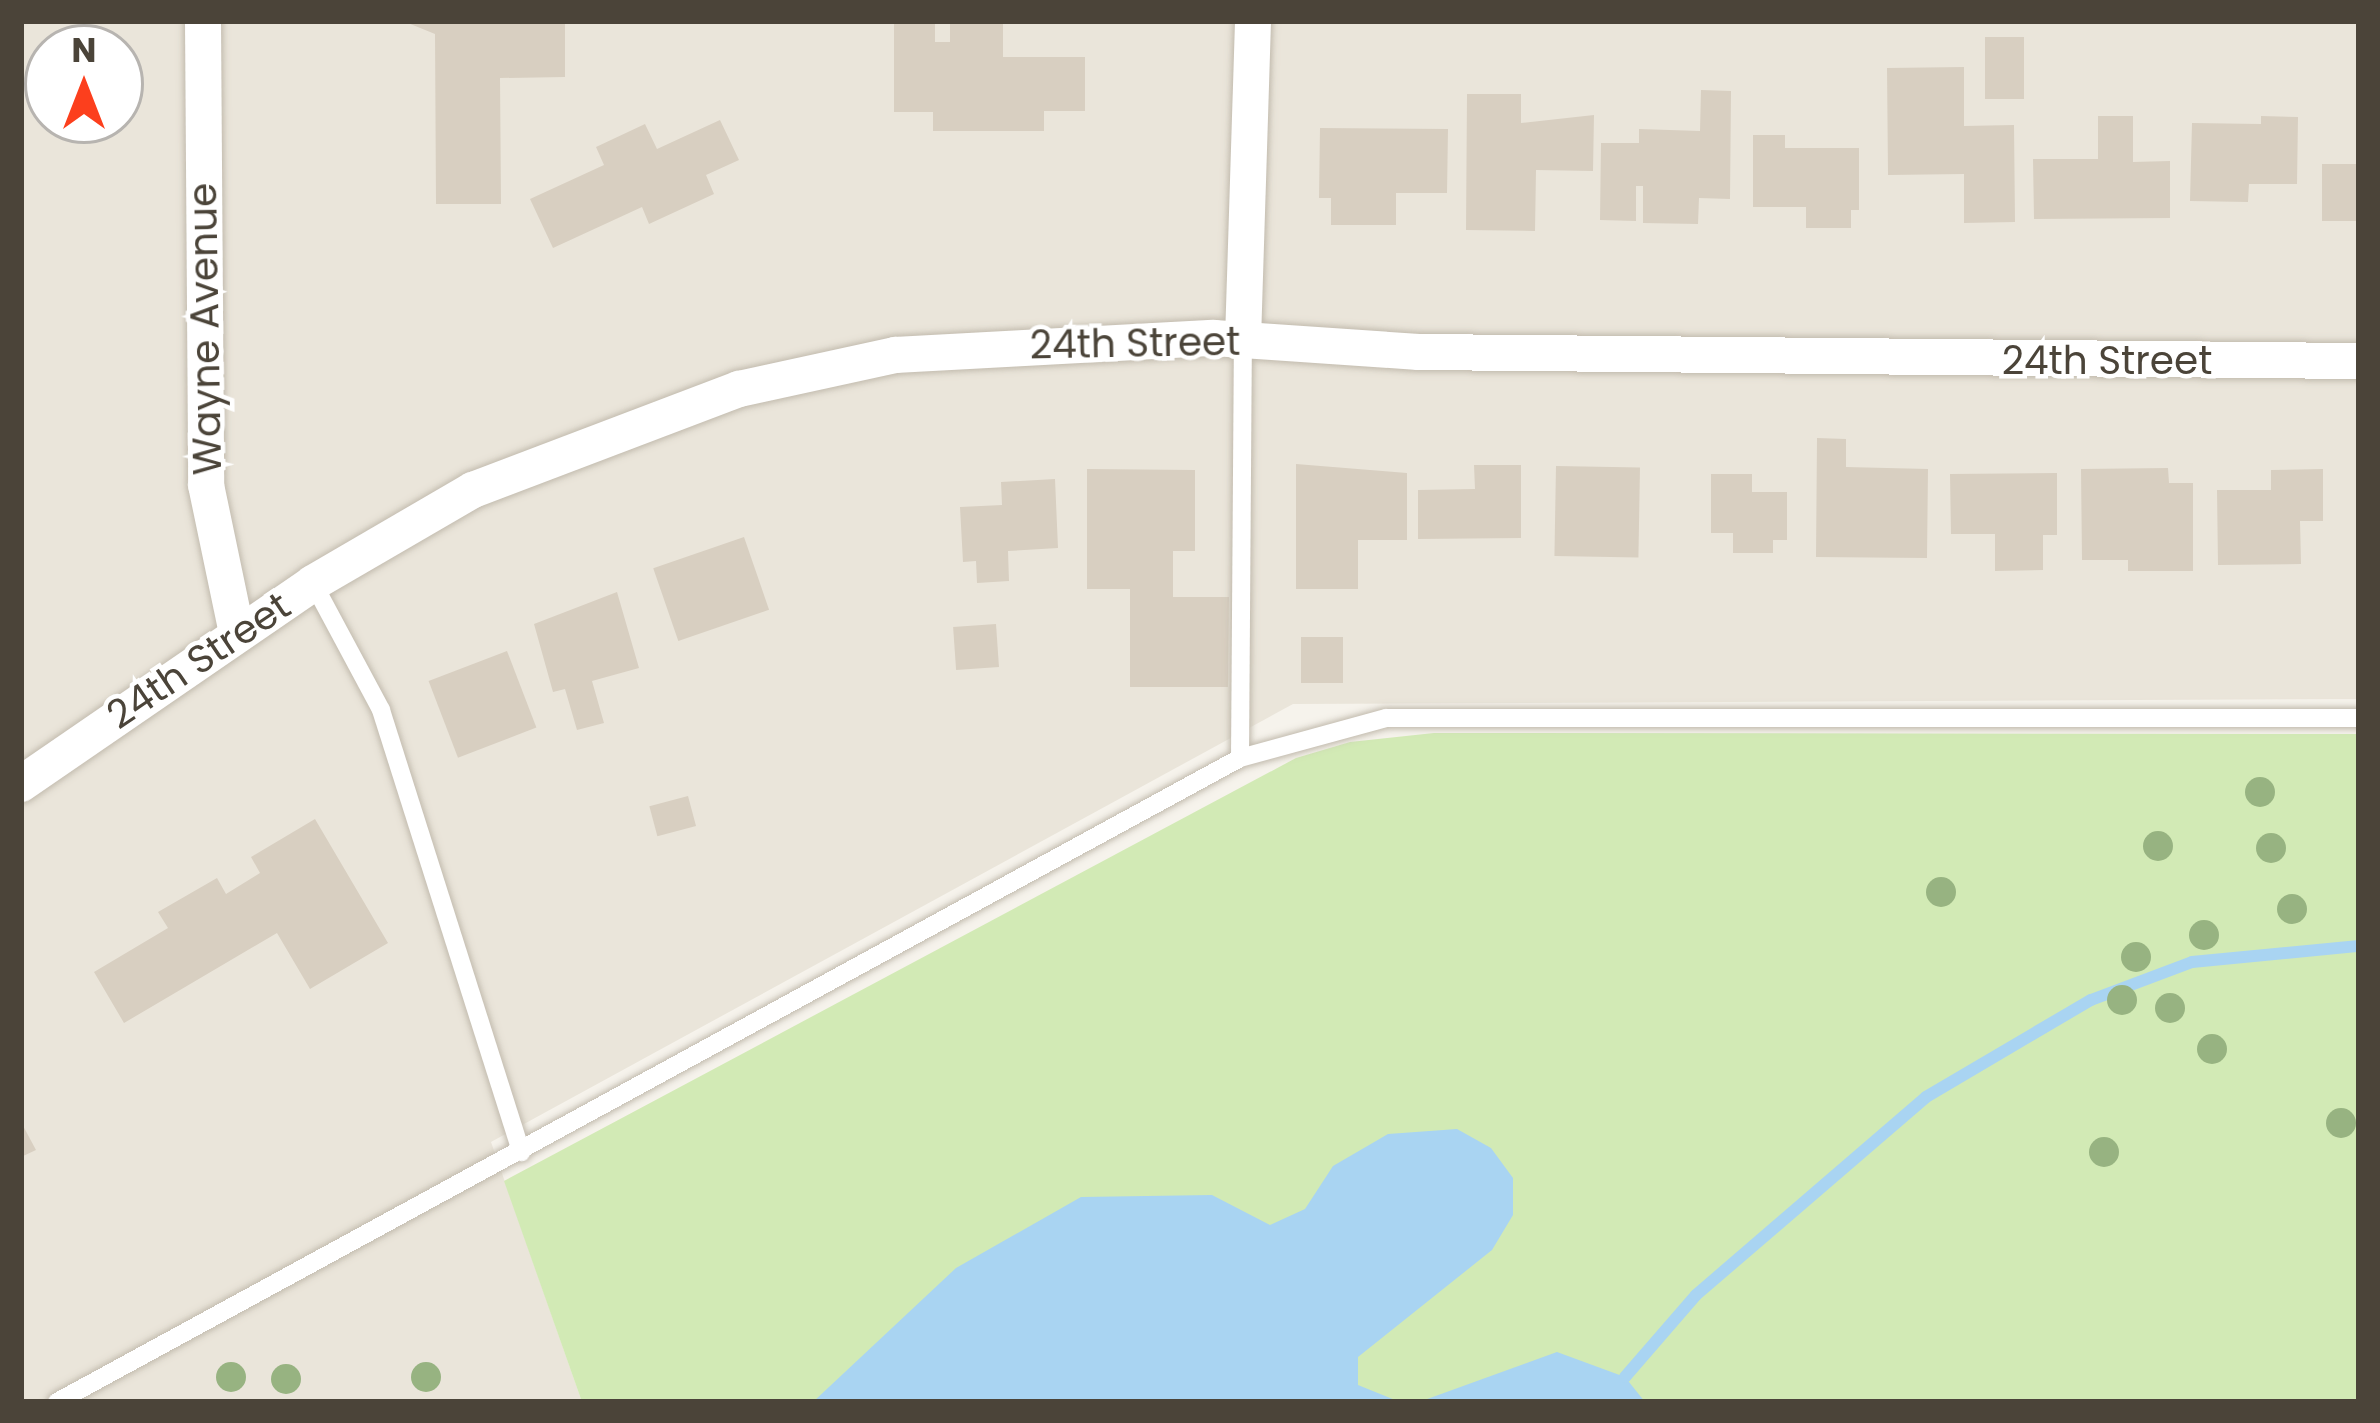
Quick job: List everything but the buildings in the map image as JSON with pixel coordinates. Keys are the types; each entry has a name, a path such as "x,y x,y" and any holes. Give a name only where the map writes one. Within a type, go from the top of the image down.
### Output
{"street":[{"name":"Wayne Avenue","path":"203,21 206,485 237,633"},
{"path":"1243,340 1252,21"},
{"name":"24th Street","path":"21,784 237,633 472,490 739,389 896,355 1243,340 1419,352 2359,361"}],"lane":[{"path":"1240,758 1243,340"},
{"path":"314,583 381,710 521,1152"},
{"path":"57,1402 1240,758 1386,718 2359,718"}],"shaded area":[{"path":"21,21 2359,21 2359,699 1293,704 491,1142 582,1402 21,1402"}],"green space":[{"path":"1434,733 2359,734 2359,1402 582,1402 504,1181 1296,758 1350,742"}],"water":[{"path":"1457,1129 1491,1148 1513,1178 1513,1215 1492,1250 1358,1357 1358,1385 1400,1402 813,1402 956,1268 1081,1197 1212,1195 1270,1225 1305,1209 1333,1166 1388,1134"},
{"path":"1557,1352 1625,1377 1645,1402 1419,1402"}],"waterway":[{"path":"1625,1377 1696,1295 1926,1097 2091,1000 2192,962 2359,946"}]}
